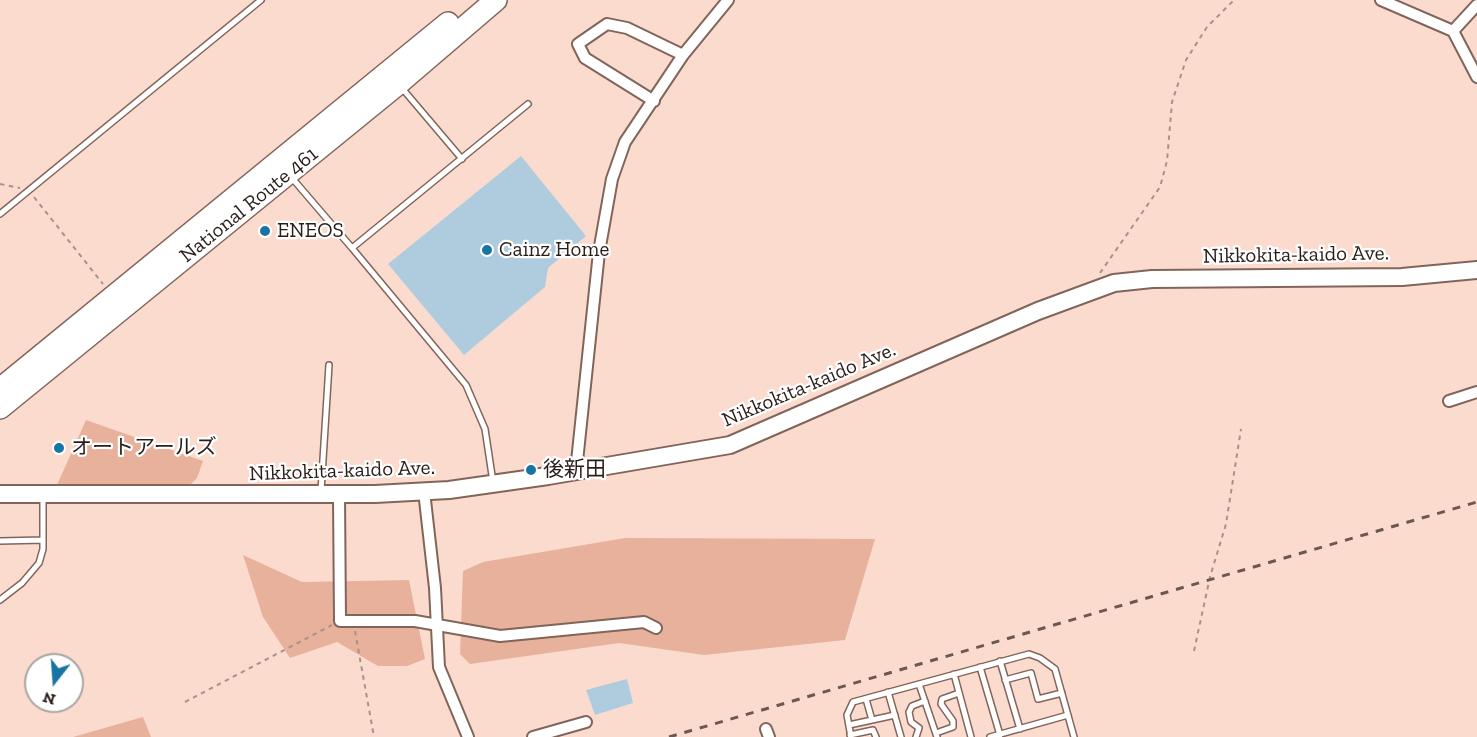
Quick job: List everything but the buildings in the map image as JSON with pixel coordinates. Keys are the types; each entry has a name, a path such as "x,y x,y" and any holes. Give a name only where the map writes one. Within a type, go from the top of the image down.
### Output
{"highway":[{"name":"National Route 461","path":"0,389 475,0"},
{"name":"National Route 461","path":"0,408 398,84 496,0"}],"street":[{"path":"576,471 603,218 612,179 625,142 683,55 728,0"},
{"path":"1381,0 1453,31 1477,77"},
{"path":"1453,31 1477,6"},
{"path":"654,100 585,58 578,44 607,24 627,28 683,55"},
{"name":"Nikkokita-kaido Ave.","path":"0,494 321,496 424,491 494,484 730,445 1089,290 1114,283 1152,279 1402,277 1477,270"},
{"path":"1449,401 1477,392"},
{"path":"424,491 435,588 439,668 468,737"},
{"path":"339,495 340,621 353,619 415,621 500,636 644,622 656,628"},
{"path":"533,737 586,722"}],"lane":[{"path":"0,214 261,0"},
{"path":"398,84 462,159"},
{"path":"352,248 528,104"},
{"path":"288,173 466,385 485,429 494,484"},
{"path":"321,496 329,365"},
{"path":"0,600 22,583 39,563 43,540 43,495"},
{"path":"0,541 43,540"},
{"path":"876,737 873,730 850,736 847,715 853,702 1029,654 1040,658 1055,669 1074,737"},
{"path":"1000,661 1020,729"},
{"path":"980,667 1000,736"},
{"path":"1005,680 1031,673 1038,699 1062,693"},
{"path":"954,674 971,737"},
{"path":"919,684 937,735 953,727 953,721 941,704 942,699 959,693"},
{"path":"888,692 901,737"},
{"path":"866,699 872,720"},
{"path":"916,737 919,728 911,722 909,712 912,706 925,701"},
{"path":"849,725 895,715"},
{"path":"990,737 1068,715"}],"path":[{"path":"1089,290 1160,187 1167,161 1172,102 1186,60 1207,27 1233,0"},
{"path":"0,184 29,190 112,296"},
{"path":"1194,651 1210,578 1226,524 1241,429"},
{"path":"353,619 374,737"},
{"path":"185,702 289,645 340,621"}],"shaded area":[{"path":"86,420 203,461 197,478 181,494 139,500 57,485"},
{"path":"625,538 875,539 845,640 704,655 619,643 470,664 460,654 463,571 483,562"},
{"path":"243,555 302,582 409,580 425,659 407,666 378,666 337,642 290,658 263,617"},
{"path":"143,717 151,737 73,737"}],"railway":[{"path":"669,737 1477,502"}],"place":[{"name":"ENEOS","path":"265,231"},
{"name":"Cainz Home","path":"487,250"},
{"name":"オートアールズ","path":"59,448"},
{"name":"後新田","path":"531,470"}]}
